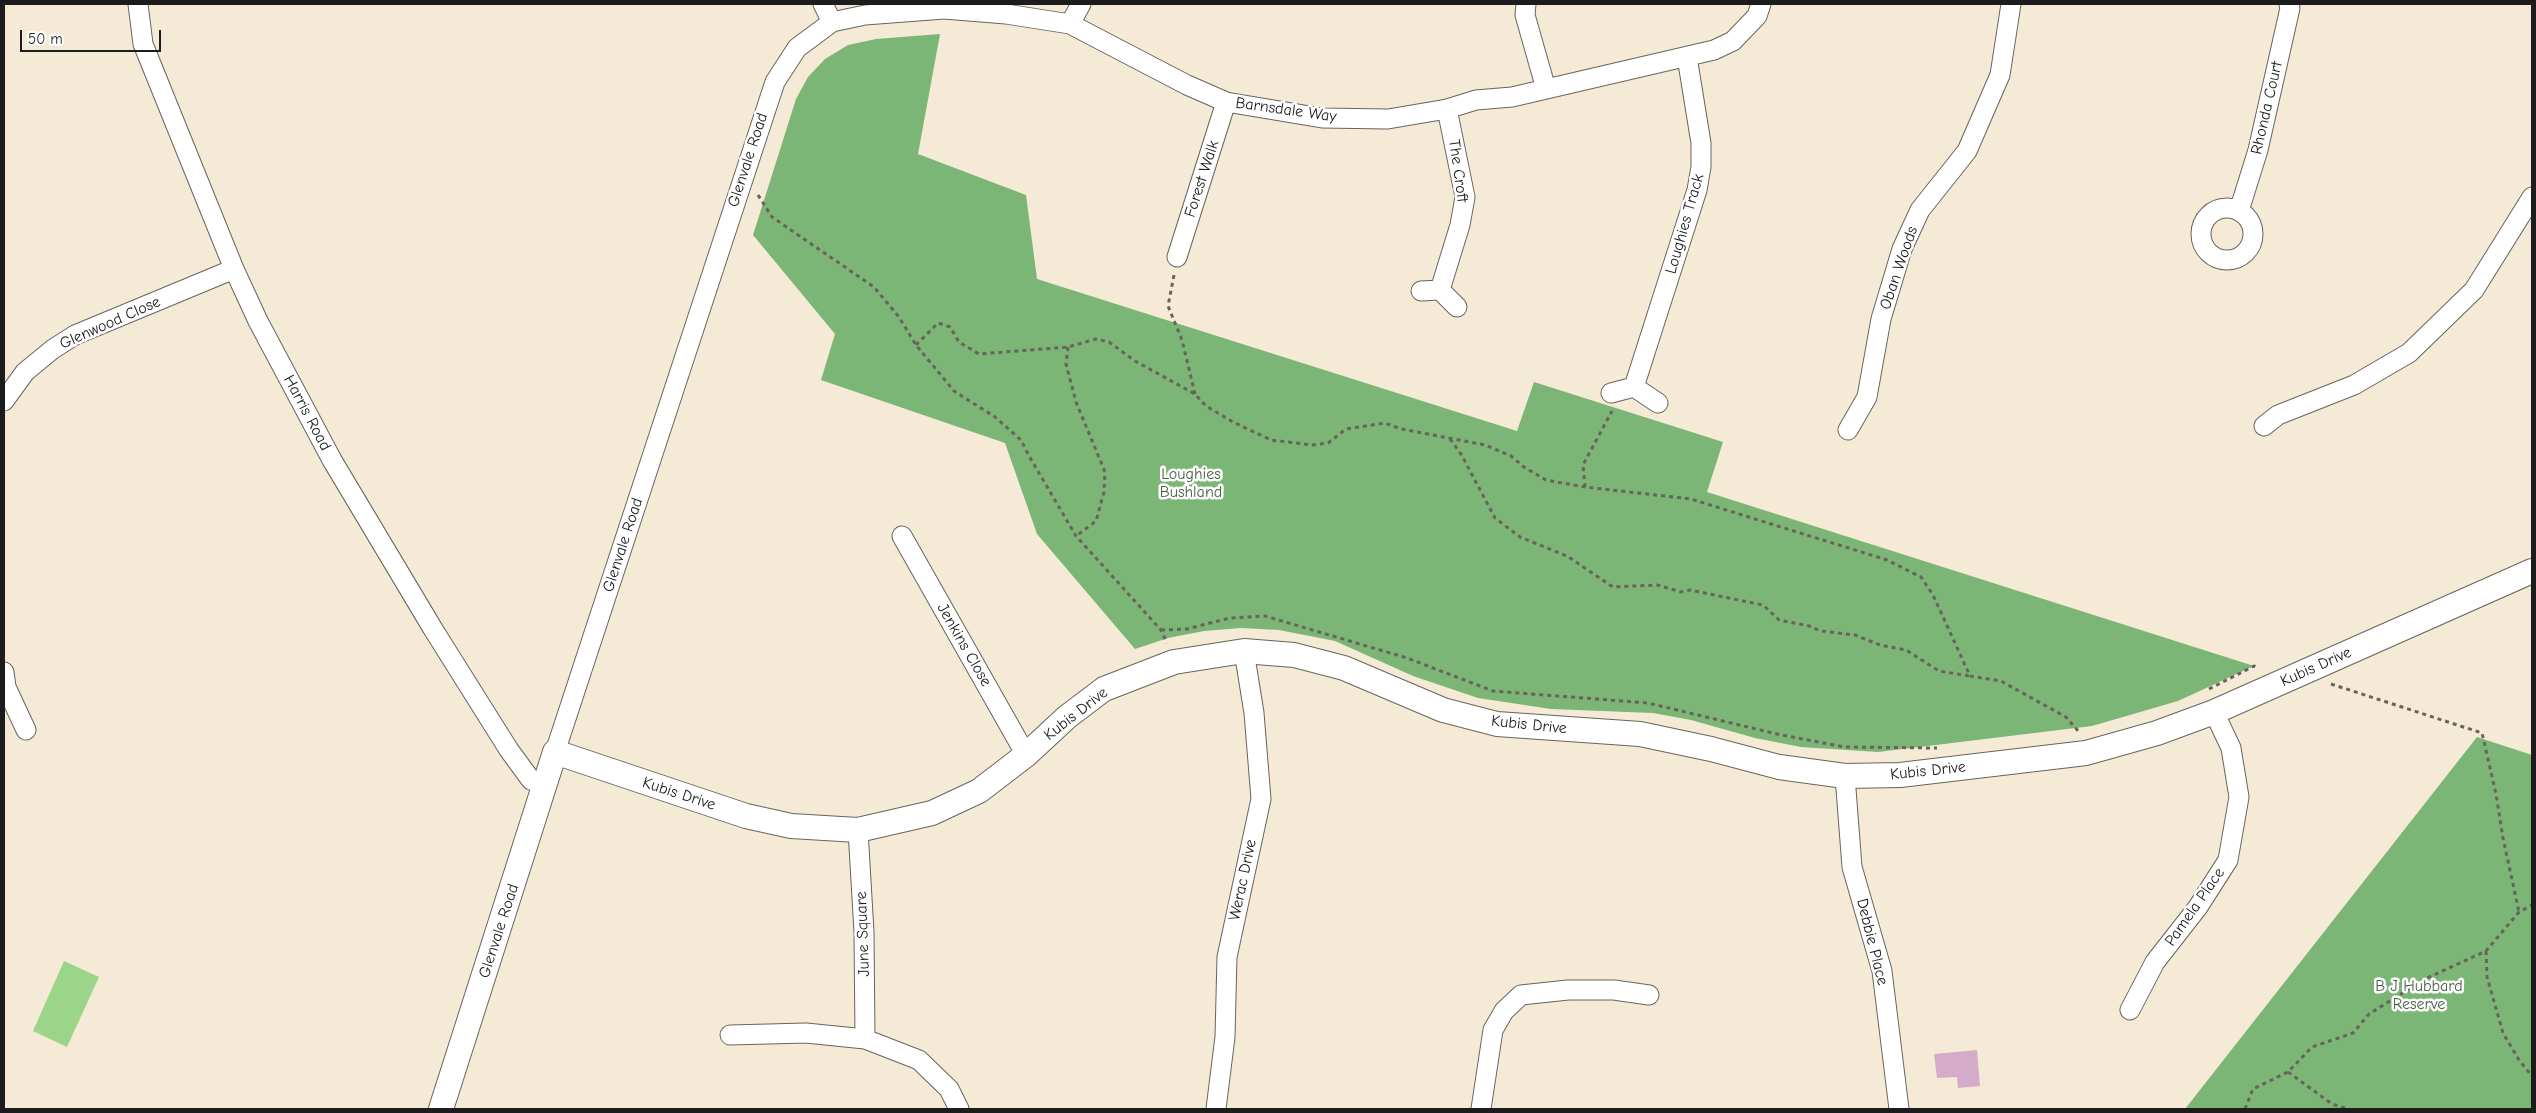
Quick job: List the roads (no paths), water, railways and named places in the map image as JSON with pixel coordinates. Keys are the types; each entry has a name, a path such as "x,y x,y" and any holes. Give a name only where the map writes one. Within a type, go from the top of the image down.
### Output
{"street":[{"name":"Harris Road","path":"138,4 144,44 234,269 258,321 332,460 433,630 515,758 531,780 545,784"},
{"path":"823,4 832,22"},
{"path":"1070,24 1081,4"},
{"path":"1526,4 1525,15 1546,89"},
{"name":"Barnsdale Way","path":"832,22 865,15 944,9 1006,14 1070,24 1187,85 1226,102 1322,118 1388,119 1447,108 1476,100 1512,97 1714,50 1733,41 1757,16 1760,4"},
{"name":"Oban Woods","path":"1848,430 1867,397 1881,319 1902,249 1920,210 1967,151 2000,75 2011,4"},
{"name":"Rhonda Court","path":"2239,211 2258,150 2290,8 2289,4"},
{"name":"Glenvale Road","path":"441,1109 555,752 775,82 796,48 832,22"},
{"name":"Loughies Track","path":"1634,387 1697,190 1701,167 1702,144 1688,57"},
{"name":"Forest Walk","path":"1176,262 1226,102"},
{"name":"The Croft","path":"1440,290 1460,225 1465,197 1447,108"},
{"path":"2264,426 2278,415 2354,385 2409,353 2474,290 2532,197"},
{"name":"Glenwood Close","path":"4,401 25,372 52,349 75,336 234,269"},
{"path":"1421,291 1440,290 1457,307"},
{"path":"1611,393 1634,387 1658,403"},
{"name":"Jenkins Close","path":"902,536 1026,755"},
{"name":"Kubis Drive","path":"555,752 746,816 791,826 858,830 932,813 978,791 1026,755 1066,717 1104,688 1174,662 1244,652 1294,655 1344,668 1443,710 1497,724 1640,734 1711,749 1779,767 1845,776 1900,776 2085,739 2157,733 2208,702 2290,679 2532,571"},
{"name":"Werac Drive","path":"1216,1109 1225,1037 1227,957 1261,799 1254,713 1244,652"},
{"path":"4,672 6,687 26,730"},
{"name":"Pamela Place","path":"2130,1010 2155,962 2198,907 2228,860 2239,797 2231,748 2208,702"},
{"name":"Debbie Place","path":"1845,776 1852,867 1882,971 1899,1109"},
{"name":"June Square","path":"858,830 864,932 865,1038"},
{"path":"1481,1109 1492,1030 1504,1011 1521,995 1568,990 1614,990 1649,995"},
{"path":"730,1035 806,1032 865,1038 919,1060 949,1089 958,1109"}],"park label":[{"name":"Loughies Bushland","path":"1191,483"},
{"name":"B J Hubbard Reserve","path":"2419,995"}]}
